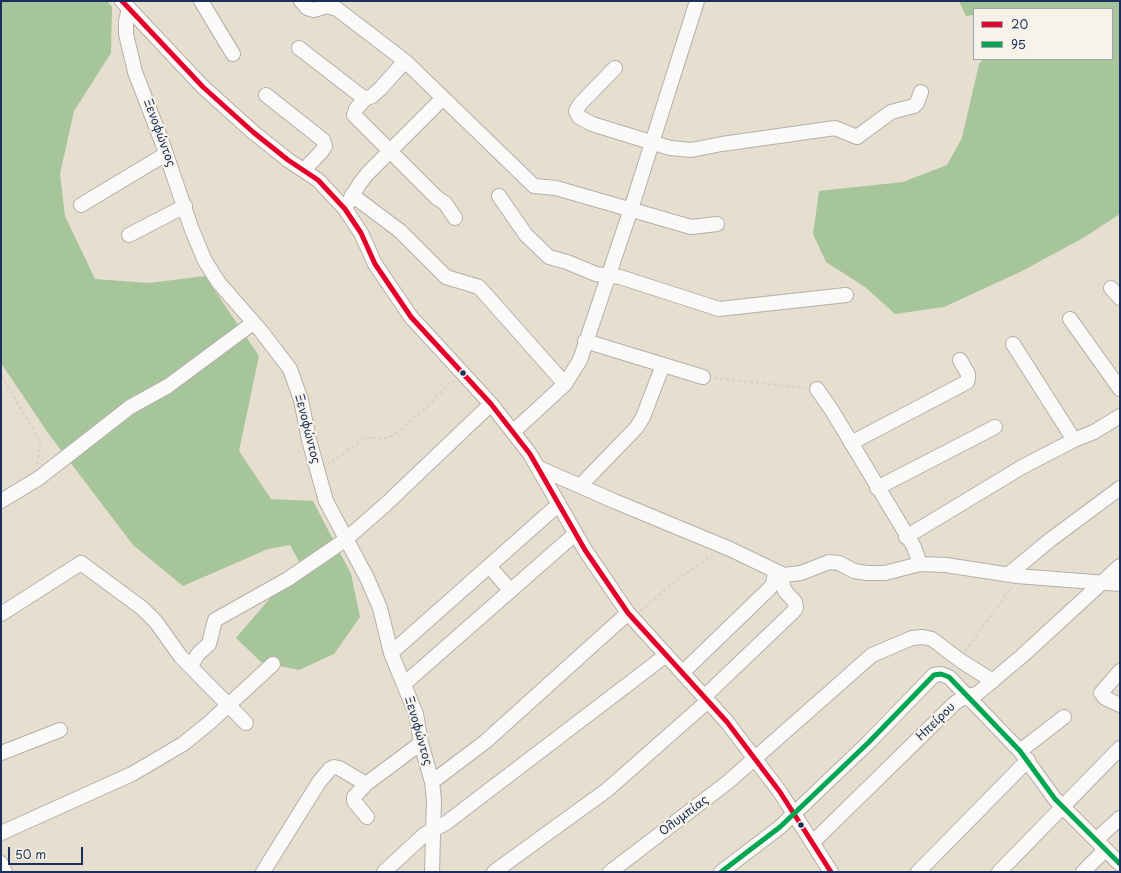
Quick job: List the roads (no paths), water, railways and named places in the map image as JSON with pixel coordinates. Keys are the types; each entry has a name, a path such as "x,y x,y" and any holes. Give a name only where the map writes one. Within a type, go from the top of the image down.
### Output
{"street":[{"path":"201,1 233,54"},
{"path":"302,1 307,8 314,10 327,6 337,9 405,61 534,186 556,188 690,227 717,224"},
{"path":"514,431 565,384 580,360 631,209 697,1"},
{"path":"125,5 203,87 253,132 318,180 345,209 361,233 375,264 411,317 514,431 539,468 575,534 630,616 706,699 756,759 813,842 831,872"},
{"name":"Ξενοφώντος","path":"125,5 126,34 134,67 185,206 192,230 211,272 279,353 296,382 326,501 345,540 376,596 383,617 391,653 416,714 421,743 432,782 434,829 432,872"},
{"path":"299,48 365,99"},
{"path":"405,61 380,88 365,99 356,109 354,115 437,198 445,203 455,218"},
{"path":"615,68 580,104 576,111 579,117 592,124 651,143 670,148 691,150 722,144 835,128 857,137 890,112 914,106 917,103 921,92"},
{"path":"266,95 323,140 325,146 322,151 304,170"},
{"path":"345,209 352,195 368,173 443,98"},
{"path":"82,205 166,154"},
{"path":"352,195 400,231 446,277 479,287 565,384"},
{"path":"499,196 526,235 548,257 567,262 596,274 620,277 719,309 846,295"},
{"path":"129,235 185,206"},
{"path":"1070,319 1120,389"},
{"path":"1,501 34,481 130,407 168,386 253,323"},
{"path":"586,341 703,377"},
{"path":"1013,344 1074,440"},
{"path":"851,443 967,382 968,374 960,360"},
{"path":"580,486 638,427 663,365"},
{"path":"817,389 831,409 906,537 914,547 920,564"},
{"path":"191,666 198,654 209,644 215,620 288,579 345,540 385,505 491,404"},
{"path":"906,537 1022,467 1074,440 1094,432 1120,416"},
{"path":"877,488 995,427"},
{"path":"539,468 720,546 780,574 800,573 829,562 839,563 854,571 867,573 885,573 920,564 1013,575 1120,584"},
{"path":"1013,575 1069,526 1120,488"},
{"path":"391,653 559,504"},
{"path":"404,684 575,534"},
{"path":"1,614 81,563 142,608 156,622 181,657 246,723"},
{"path":"489,566 510,590"},
{"name":"Ηπείρου","path":"813,842 954,703 978,693 993,681 1120,566"},
{"path":"682,673 769,589 780,574"},
{"path":"494,872 562,825 607,790 706,699 794,612 796,608 795,602 785,591 780,574"},
{"path":"432,782 485,742 630,616"},
{"name":"Ολυμπίας","path":"610,872 756,759 861,663 882,650 912,638 932,638 961,661 993,681"},
{"path":"384,872 425,834 446,823 665,656"},
{"path":"1,834 154,762 183,744 273,664"},
{"path":"1120,671 1101,693 1105,698 1120,705"},
{"path":"721,872 775,831 794,814 868,743 934,675 941,674 949,677 1024,756 1049,791 1120,864"},
{"path":"918,872 1024,756 1064,717"},
{"path":"1,753 60,730"},
{"path":"367,817 353,798 366,784 421,743"},
{"path":"999,872 1120,748"},
{"path":"263,872 319,782 330,769 334,767 339,768 366,784"},
{"path":"1083,872 1120,818"},
{"path":"1,863 5,872"}]}
